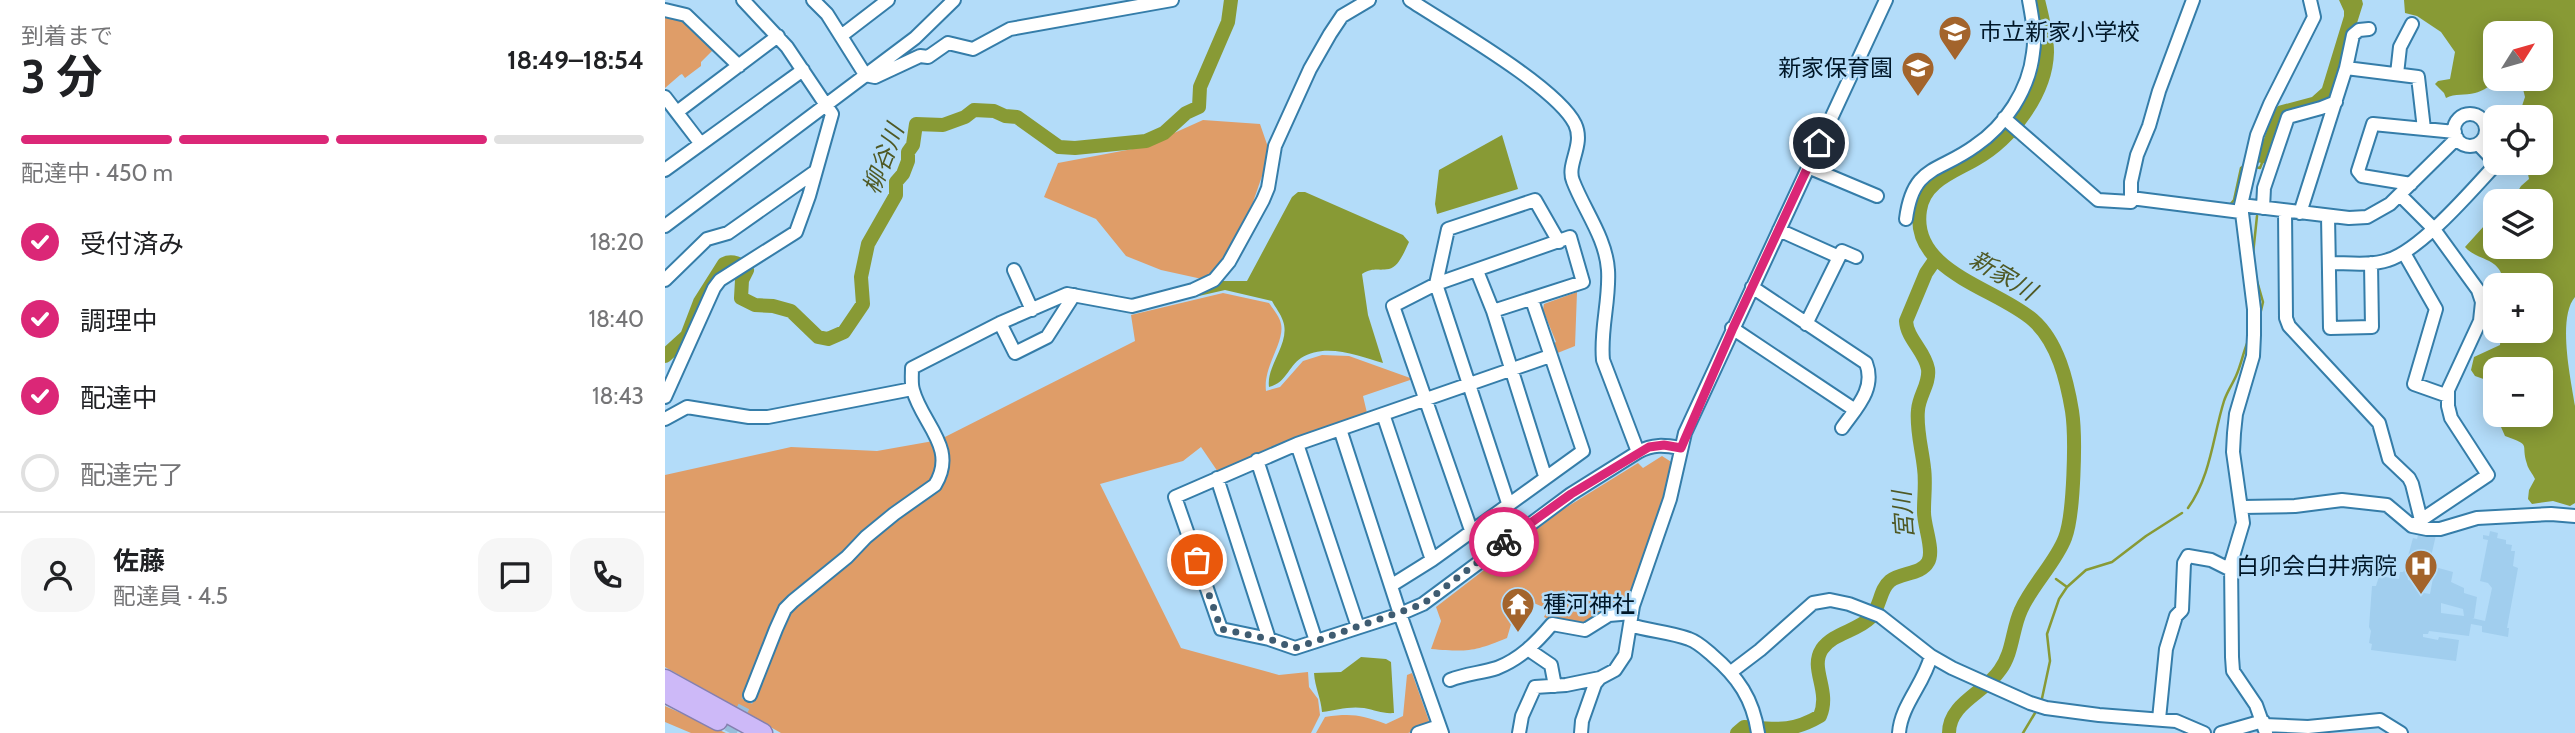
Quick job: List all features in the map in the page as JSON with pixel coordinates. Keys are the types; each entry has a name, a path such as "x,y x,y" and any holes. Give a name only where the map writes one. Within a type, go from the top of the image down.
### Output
{"highway":[{"path":"665,679 763,733"},
{"path":"665,693 739,733"}],"street":[{"path":"665,397 714,288 731,273 796,232 801,224 831,114 778,36 743,0"},
{"path":"813,0 827,14 866,76"},
{"path":"841,36 888,0"},
{"path":"866,76 875,77 920,56 928,57 948,43 973,49 1010,29 1172,0"},
{"path":"750,695 785,609 848,557 866,537 935,485 940,477 942,453 912,389 912,368 1067,294 1132,306 1193,290 1221,273 1263,200 1268,188 1275,146 1310,69 1342,16 1369,0"},
{"path":"1410,0 1537,85 1566,111 1575,124 1578,143 1571,177 1601,241 1608,266 1609,290 1602,345 1603,360 1638,452"},
{"path":"1906,219 1912,191 1918,181 1977,145 2004,118 2023,90 2034,51 2029,0"},
{"path":"2004,118 2098,200 2131,202 2137,155 2193,0"},
{"path":"2264,726 2250,693 2233,671 2231,570 2243,523 2233,452 2234,433 2236,414 2253,356 2254,325 2251,278 2241,209 2248,165 2270,104 2314,17 2310,0"},
{"path":"1519,733 1522,716 1535,687 1600,678 1621,664 1631,619 1670,499 1681,448 1883,1"},
{"path":"665,226 915,38 949,2"},
{"path":"665,10 686,15 739,66"},
{"path":"2397,74 2400,47 2412,24"},
{"path":"2300,213 2336,102 2353,35 2359,30 2369,29"},
{"path":"677,112 778,36"},
{"path":"2346,68 2418,77 2424,129"},
{"path":"665,170 803,70"},
{"path":"665,97 701,144"},
{"path":"2263,208 2264,188 2288,117 2336,102"},
{"path":"2131,198 2241,209 2263,208 2349,219 2367,217 2380,211 2411,184 2456,135 2456,124 2462,117 2476,115 2483,121 2486,130 2483,139 2478,144 2466,145 2456,135 2374,124 2358,171 2361,176 2411,184"},
{"path":"2478,144 2483,149"},
{"path":"1808,167 1877,197"},
{"path":"665,280 707,239 728,233 816,171"},
{"path":"2329,262 2371,263 2404,253 2420,242 2484,175"},
{"path":"2400,195 2433,228 2478,290 2483,311 2448,396 2451,418 2488,475 2416,523"},
{"path":"1508,503 1436,284 1448,229 1535,200 1559,242"},
{"path":"2285,211 2286,318 2289,326 2379,423 2389,459 2409,478 2412,485 2416,523"},
{"path":"2328,216 2330,328 2372,327 2371,263"},
{"path":"1779,230 1839,257"},
{"path":"1471,530 1393,306 1436,284 1570,237 1583,282 1493,311"},
{"path":"1806,324 1842,251 1856,257"},
{"path":"2404,253 2437,310 2414,384 2448,396"},
{"path":"1014,270 1032,310"},
{"path":"1477,271 1493,311 1545,476"},
{"path":"1752,287 1866,363 1870,373 1867,392 1842,428"},
{"path":"1000,324 1015,353 1047,337 1074,296"},
{"path":"1392,585 1583,451 1532,300"},
{"path":"1733,328 1855,410"},
{"path":"1551,356 1297,444 1175,497 1221,629 1269,639 1295,648 1400,614 1423,604 1571,494 1638,452 1656,446 1681,448"},
{"path":"665,419 687,407 749,417 768,417 912,389"},
{"path":"1383,414 1431,560"},
{"path":"1340,429 1440,729 1418,733"},
{"path":"1297,444 1358,627"},
{"path":"1257,460 1316,641"},
{"path":"1217,478 1269,639"},
{"path":"2242,507 2295,506 2342,500 2386,505 2427,529 2439,529 2477,518 2575,516"},
{"path":"2162,733 2169,634 2176,616 2182,610 2184,563 2188,556 2211,560 2231,570"},
{"path":"1731,672 1814,603 1830,600 1874,613 1931,656 1976,680 2046,708 2176,721 2198,732"},
{"path":"1450,680 1463,674 1497,667 1529,650 1552,624 1585,630 1609,615 1631,619 1700,644 1731,672 1746,693 1756,716 1758,733"},
{"path":"1529,650 1551,666 1555,686"},
{"path":"1899,733 1906,704 1926,674 1931,656"},
{"path":"1581,733 1589,696 1600,678"},
{"path":"2221,733 2264,726 2300,727 2380,720 2402,733"}],"shaded area":[{"path":"2339,0 2362,0 2363,4 2357,23 2349,31 2333,92 2326,101 2287,114 2268,164 2256,162 2278,106 2312,97 2322,88 2344,16"},
{"path":"2404,0 2575,0 2575,297 2567,319 2566,334 2575,406 2575,503 2570,506 2553,501 2532,504 2528,499 2529,490 2535,479 2525,457 2524,446 2505,436 2501,427 2553,427 2553,357 2483,357 2483,379 2475,376 2471,370 2474,357 2500,343 2553,343 2553,273 2501,273 2494,264 2484,259 2553,259 2553,189 2519,189 2529,179 2528,175 2553,175 2553,105 2522,105 2524,91 2553,91 2553,21 2483,21 2483,90 2446,98 2435,84 2450,79 2455,52 2441,32 2417,16 2405,13"},
{"path":"665,14 684,17 715,48 701,62 701,66 685,78 680,75 665,88"},
{"path":"1203,120 1260,124 1270,153 1252,205 1228,260 1202,279 1161,270 1126,256 1096,219 1044,197 1058,163 1143,147"},
{"path":"1502,135 1518,189 1437,214 1435,204 1439,170"},
{"path":"1298,192 1305,192 1403,235 1409,242 1393,268 1362,274 1368,315 1383,363 1342,352 1310,353 1301,358 1279,382 1269,387 1271,370 1285,329 1272,301 1225,290 1142,309 1141,305 1211,288 1220,281 1247,281 1292,197"},
{"path":"2483,227 2483,258 2465,247"},
{"path":"1577,292 1575,346 1555,354 1552,344 1556,342 1543,310 1544,304"},
{"path":"1223,293 1269,303 1279,319 1280,339 1268,373 1266,391 1280,387 1303,361 1322,355 1349,356 1413,379 1363,396 1367,413 1218,472 1201,447 1183,461 1100,484 1181,648 1279,675 1308,672 1309,687 1318,699 1320,715 1311,733 781,733 665,667 665,475 791,447 877,451 939,440 1135,341 1131,315"},
{"path":"1662,456 1676,465 1629,608 1588,625 1568,625 1544,617 1548,609 1519,597 1507,638 1470,650 1431,649 1441,621 1436,607 1562,510 1638,463 1643,468"},
{"name":"白卯会白井病院","path":"2419,531 2436,535 2430,561 2433,562 2424,593 2430,594 2435,567 2453,572 2451,582 2464,588 2464,593 2477,597 2472,618 2485,621 2492,588 2488,583 2480,581 2488,540 2483,539 2483,535 2489,536 2490,531 2498,533 2497,538 2512,545 2511,551 2515,551 2513,566 2518,568 2507,628 2508,637 2482,632 2482,626 2471,624 2469,636 2429,631 2428,634 2423,634 2423,637 2438,640 2439,637 2459,640 2456,661 2371,650 2369,627 2372,586 2376,586 2381,570 2385,571 2385,577 2399,579 2400,572 2410,563 2407,560 2413,538 2417,539","holes":["2412,566 2415,570 2426,572 2424,582 2408,580 2407,572","2441,603 2463,609 2464,616 2441,613"]},
{"path":"1361,657 1386,659 1391,662 1394,713 1364,708 1322,712 1314,673 1341,672"},
{"path":"1412,673 1429,721 1427,727 1408,733 1316,733 1325,717 1356,716 1386,724 1403,716 1407,675"},
{"path":"665,706 726,733 691,733 665,722"}],"waterway":[{"name":"柳谷川","path":"665,356 687,336 700,302 724,264 730,262 747,270 742,280 741,298 755,305 791,311 818,337 828,339 844,332 863,304 861,277 868,244 896,195 896,182 903,174 908,161 916,124 943,125 965,117 974,110 994,111 1017,117 1059,147 1075,148 1146,141 1164,133 1186,113 1199,107 1200,87 1228,22 1231,0"},
{"name":"新家川","path":"1949,733 1951,723 1961,706 1994,678 2004,663 2021,610 2065,538 2070,512 2074,457 2072,411 2060,362 2049,339 2033,320 1942,264 1928,249 1921,231 1920,210 1927,192 1941,178 1976,159 2002,140 2033,99 2045,68 2047,52 2038,0"},
{"path":"2008,132 2015,137"},
{"path":"2019,140 2027,146"},
{"path":"2255,167 2260,168 2262,163"},
{"path":"2229,206 2234,200 2241,168 2245,165"},
{"path":"2253,254 2257,216"},
{"name":"宮川","path":"1737,733 1744,727 1791,727 1820,716 1823,697 1818,664 1822,649 1832,639 1870,618 1890,581 1921,569 1928,562 1930,551 1924,516 1925,473 1918,432 1919,405 1928,369 1909,334 1906,321 1926,273 1935,260"},
{"path":"2257,281 2263,302 2260,315"},
{"path":"2188,508 2202,483 2224,401 2238,372 2248,341"},
{"path":"2041,703 2050,661 2047,634 2059,599 2067,587 2086,570 2112,562 2182,513"},
{"name":"新家川","path":"2044,570 2050,574"},
{"path":"2056,579 2067,587"},
{"path":"2023,733 2035,713"}],"tunnel":[{"path":"730,733 750,695"}],"way so far":[{"path":"1197,560 1221,629 1269,639 1295,648 1423,604 1504,542"}],"place":[{"name":"市立新家小学校","path":"1955,62"},
{"name":"新家保育園","path":"1918,98"},
{"name":"白卯会白井病院","path":"2421,596"},
{"name":"種河神社","path":"1518,634"}],"route":[{"path":"1504,542 1571,494 1649,447 1664,445 1681,448 1685,433 1717,369 1733,328 1819,143"}]}
